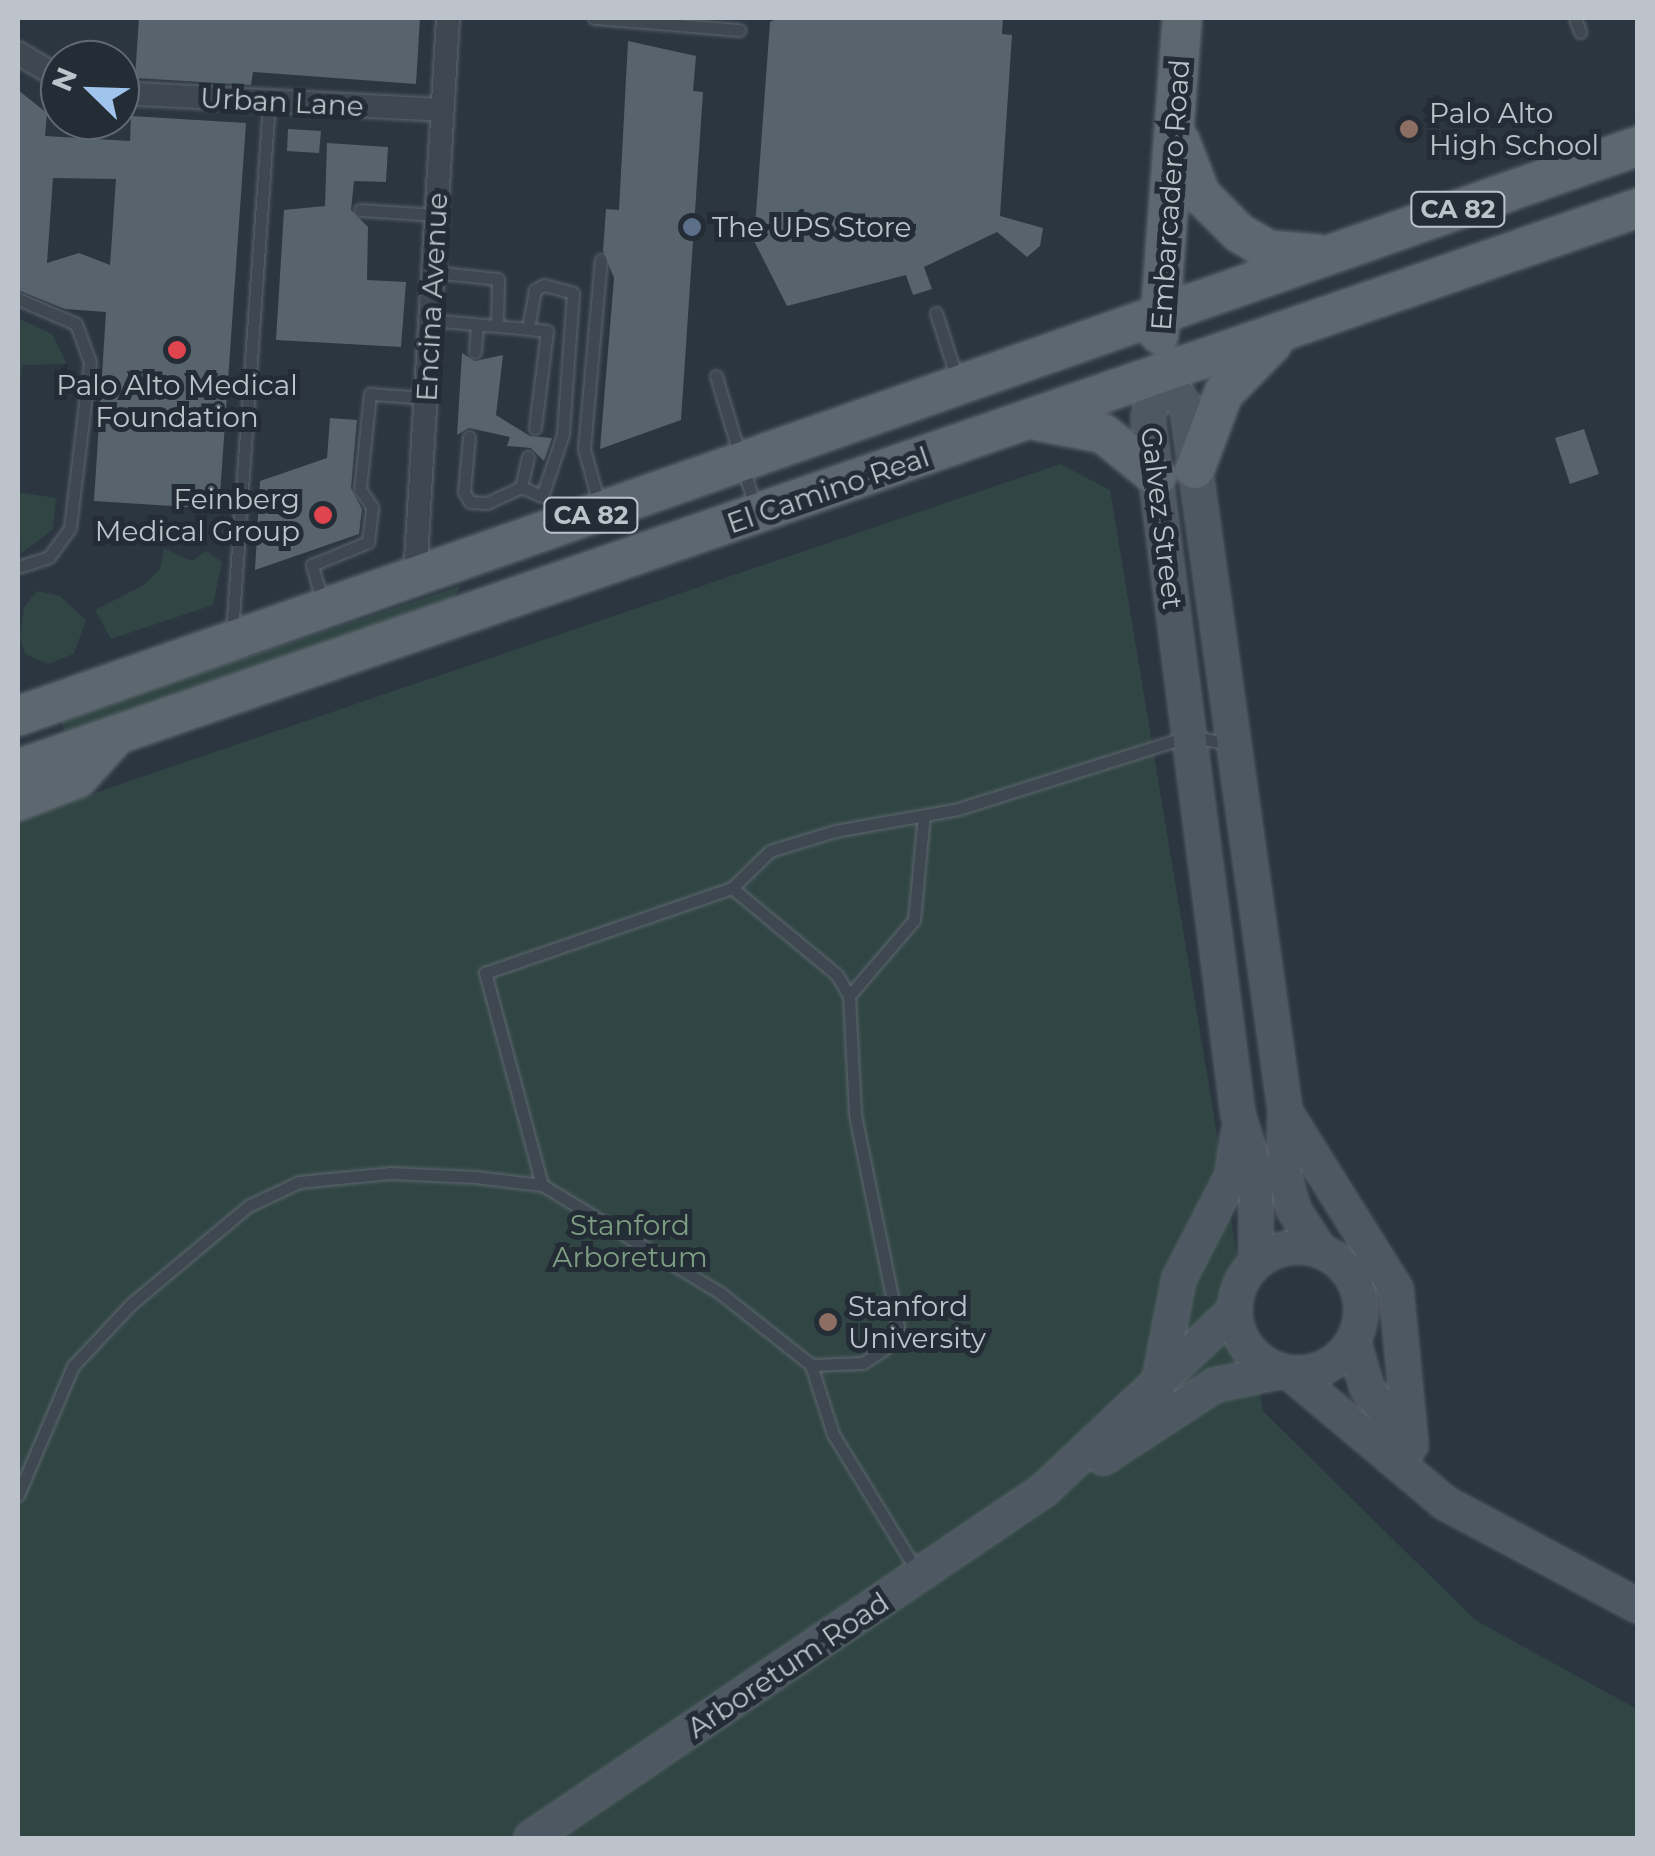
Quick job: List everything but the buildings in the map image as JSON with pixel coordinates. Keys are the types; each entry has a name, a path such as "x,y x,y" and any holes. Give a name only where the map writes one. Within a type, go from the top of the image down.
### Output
{"main road":[{"name":"Embarcadero Road","path":"1163,372 1158,316 1182,18"},
{"path":"1176,128 1201,195 1239,233 1268,250 1330,254"},
{"name":"CA 82","path":"1158,316 1638,146"},
{"name":"El Camino Real","path":"26,733 117,736 1638,208"},
{"name":"El Camino Real","path":"26,733 232,641 1158,316"},
{"path":"1195,469 1223,394 1283,334"},
{"name":"Galvez Street","path":"1163,372 1186,403 1284,1110 1284,1176 1294,1210 1319,1249"},
{"name":"Galvez Street","path":"1163,372 1148,417 1238,1114 1256,1173 1256,1260"},
{"path":"1036,420 1104,434 1157,477"},
{"path":"18,800 78,778 117,736"},
{"path":"1284,1110 1324,1184 1379,1253 1396,1289 1411,1445"},
{"path":"1158,1386 1179,1279 1232,1176 1238,1114"},
{"path":"1470,1516 1366,1388 1354,1343 1358,1297 1339,1264 1319,1249 1283,1246 1256,1260 1234,1311 1249,1346 1416,1482 1470,1516 1638,1606"},
{"name":"Arboretum Road","path":"1044,1490 1234,1311"},
{"path":"1287,1374 1322,1371 1354,1343"},
{"name":"Arboretum Road","path":"532,1838 1044,1490 1215,1384 1287,1374"}],"street":[{"name":"Encina Avenue","path":"415,576 448,18"},
{"path":"18,53 40,66"},
{"name":"Urban Lane","path":"140,94 443,110"}],"lane":[{"path":"594,18 740,30"},
{"path":"1575,18 1580,32"},
{"path":"232,641 269,102"},
{"path":"360,210 437,215"},
{"path":"601,260 584,448 602,511"},
{"path":"433,272 498,279 496,326"},
{"path":"469,437 464,492 470,502 487,504 521,487 542,496 563,434 573,293 544,285 535,290 528,329"},
{"path":"18,299 76,324 90,362 70,528 49,556 18,567"},
{"path":"936,313 959,386"},
{"path":"430,320 546,331 535,428"},
{"path":"474,352 476,324"},
{"path":"716,376 736,464 758,514"},
{"path":"324,608 312,565 368,542 372,507 360,488 370,394 426,398"},
{"path":"521,487 528,457"},
{"path":"542,1185 485,973 732,888 770,851 924,815 1190,736 1234,745"},
{"path":"849,996 914,920 924,815"},
{"path":"732,888 837,975 849,996 856,1115 898,1327 886,1348 863,1363 811,1365"},
{"path":"18,1494 74,1366 131,1304 248,1206 298,1182 390,1173 542,1185 719,1292 811,1365 833,1434 920,1576"}],"green space":[{"path":"18,318 52,334 67,364 22,365 18,414"},
{"name":"Stanford Arboretum","path":"1060,464 1110,490 1263,1411 1475,1620 1637,1709 1637,1838 18,1838 18,819"},
{"path":"18,492 56,498 53,529 21,554"},
{"path":"164,548 192,561 206,551 222,562 213,605 111,639 95,610 144,585 160,569"},
{"path":"460,586 454,598 365,634 65,733 61,719"},
{"path":"37,591 60,596 86,620 74,654 48,664 25,654 20,638 24,607"}],"place":[{"name":"Palo Alto High School","path":"1409,129"},
{"name":"The UPS Store","path":"692,227"},
{"name":"Palo Alto Medical Foundation","path":"177,350"},
{"name":"Feinberg Medical Group","path":"323,515"},
{"name":"Stanford University","path":"828,1322"}]}
